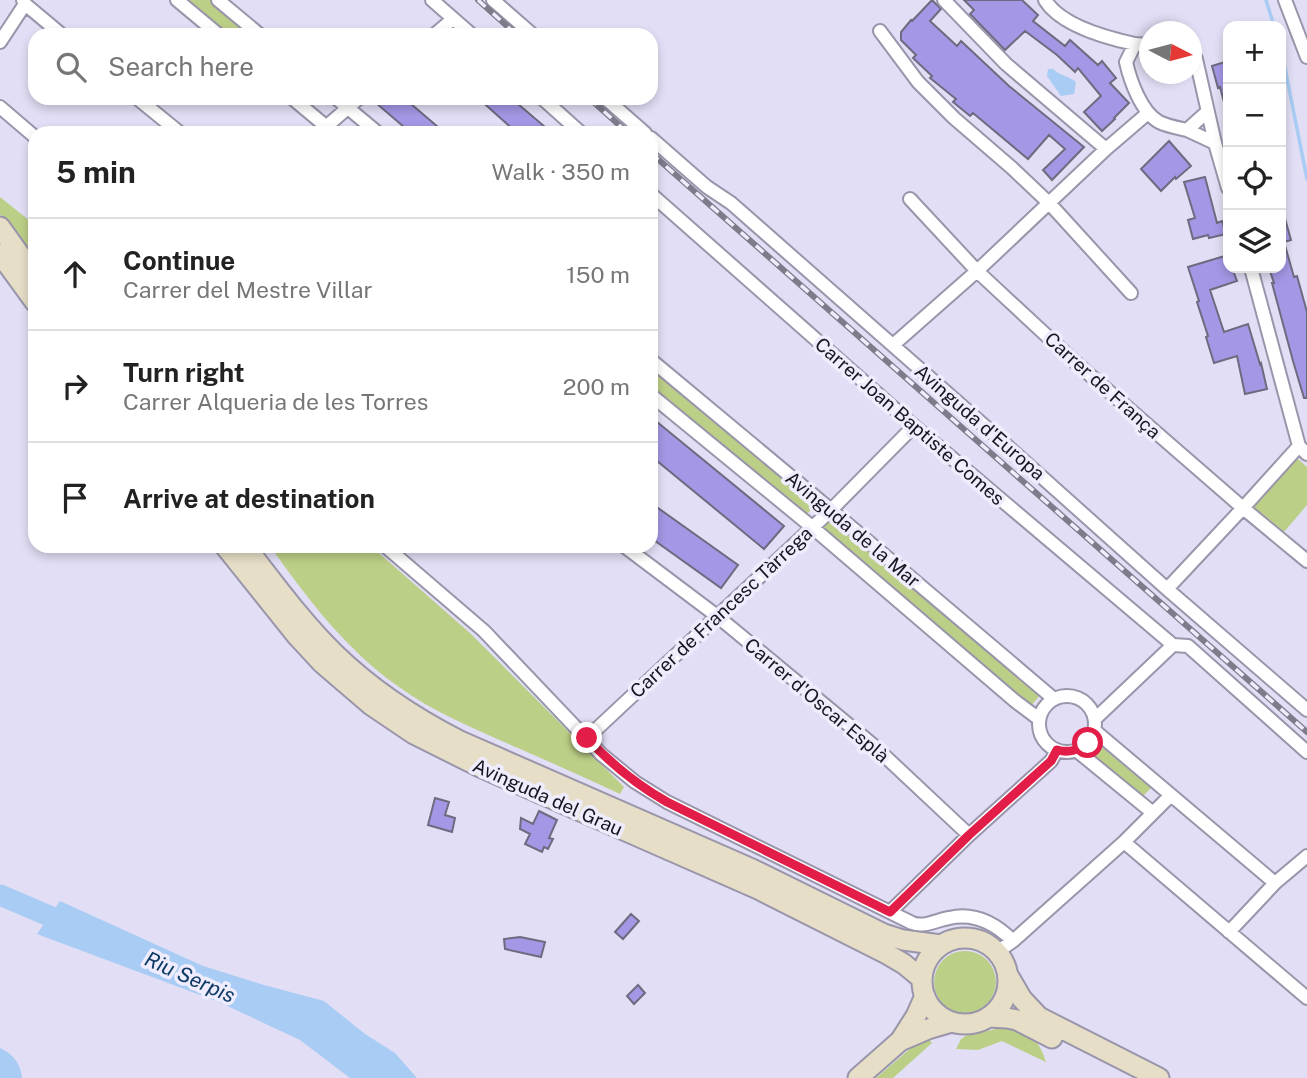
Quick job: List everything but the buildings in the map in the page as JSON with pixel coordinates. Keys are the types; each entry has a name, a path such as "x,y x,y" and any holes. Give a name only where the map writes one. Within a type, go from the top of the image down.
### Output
{"main road":[{"path":"0,227 28,266"},
{"path":"0,254 28,292"},
{"name":"Avinguda del Grau","path":"231,553 322,663 371,705 414,734 491,772 758,889 904,964 923,987"},
{"name":"Avinguda del Grau","path":"251,553 336,655 388,698 436,729 752,869 884,934 903,940 941,945"},
{"path":"858,1078 900,1041 916,1016 925,965 931,954 941,945 964,938 1005,946 1007,988 997,1010 988,1017 968,1024 952,1023 928,1029 900,1041"},
{"path":"1007,975 1022,999 1039,1017 1159,1078"},
{"path":"923,987 930,1007 952,1023"},
{"path":"988,1017 1017,1020 1130,1078"}],"street":[{"path":"177,0 211,28"},
{"path":"218,0 252,28"},
{"path":"432,0 464,28"},
{"path":"494,0 525,28"},
{"path":"944,0 1006,64 1106,149"},
{"path":"1045,0 1049,7 1077,27 1139,44"},
{"path":"1285,0 1307,57"},
{"path":"0,42 24,2 54,28"},
{"path":"442,28 453,19"},
{"path":"880,31 918,82 1049,204 1131,293"},
{"path":"1114,39 1126,62 1137,96 1149,113 1158,121 1215,143"},
{"path":"1126,62 1135,44"},
{"path":"1201,84 1223,171"},
{"path":"146,105 171,126"},
{"path":"299,105 321,126"},
{"path":"344,105 370,126"},
{"path":"331,126 351,105"},
{"path":"550,105 573,126"},
{"path":"613,105 637,126"},
{"path":"0,107 28,131"},
{"path":"1187,130 1207,112"},
{"path":"892,345 1149,113"},
{"name":"Avinguda d'Europa","path":"658,144 707,187 731,203 1307,710"},
{"name":"Carrer de França","path":"910,199 977,271 1075,362 1307,561"},
{"name":"Carrer Joan Baptiste Comes","path":"658,200 914,426 1173,645 1188,646 1307,752"},
{"path":"1167,589 1243,508 1303,450 1252,273"},
{"name":"Avinguda de la Mar","path":"658,366 1054,699"},
{"name":"Avinguda de la Mar","path":"658,401 1039,719"},
{"name":"Carrer de Francesc Tàrrega","path":"587,738 831,510 914,426"},
{"path":"393,553 484,631 587,738 635,782 659,797 912,923 930,924 949,917 975,918 997,927 1005,946 1124,842 1170,796"},
{"name":"Carrer d'Oscar Esplà","path":"633,553 717,616 873,745 969,835"},
{"path":"1173,645 1095,725 1088,743 1070,752 1057,750 1044,741 1039,719 1044,707 1062,696 1079,698 1086,704 1095,725 1170,796 1275,883"},
{"path":"890,912 969,835 1051,761 1057,750"},
{"path":"1076,750 1153,813"},
{"path":"1124,842 1307,998"},
{"path":"1229,932 1275,883 1307,856"}],"green space":[{"path":"188,0 210,0 244,28 222,28"},
{"path":"0,197 28,219 28,249 0,214"},
{"path":"658,375 815,506 805,516 658,393"},
{"path":"1297,458 1307,467 1307,505 1284,532 1251,505"},
{"path":"831,518 1041,694 1030,707 821,529"},
{"path":"275,553 379,553 471,634 624,787 620,794 457,720 399,687 345,640"},
{"path":"1097,743 1151,788 1141,798 1087,753"},
{"path":"959,951 971,951 987,960 994,970 994,994 987,1004 971,1013 959,1013 948,1008 939,999 934,988 934,976 939,965 948,956"},
{"path":"1001,1028 1030,1037 1039,1046 1046,1062 1002,1041 978,1050 956,1049 961,1039 967,1035"},
{"path":"928,1038 932,1043 893,1078 876,1078 918,1042"}],"water":[{"path":"1048,69 1053,69 1076,82 1074,94 1061,96 1047,76"},
{"path":"60,901 203,966 324,1001 365,1034 395,1053 417,1078 350,1078 300,1040 219,1002 37,934"},
{"path":"0,1048 16,1060 22,1078 0,1078"}],"waterway":[{"path":"1266,0 1272,21"},
{"path":"1286,73 1307,179"},
{"name":"Riu Serpis","path":"0,895 75,927"}],"railway":[{"path":"478,0 509,28"},
{"path":"597,105 620,126"},
{"path":"658,159 1307,732"}],"route":[{"path":"587,738 601,754 635,782 667,802 890,912 969,835 1051,761 1057,750 1070,752 1088,743"}]}
